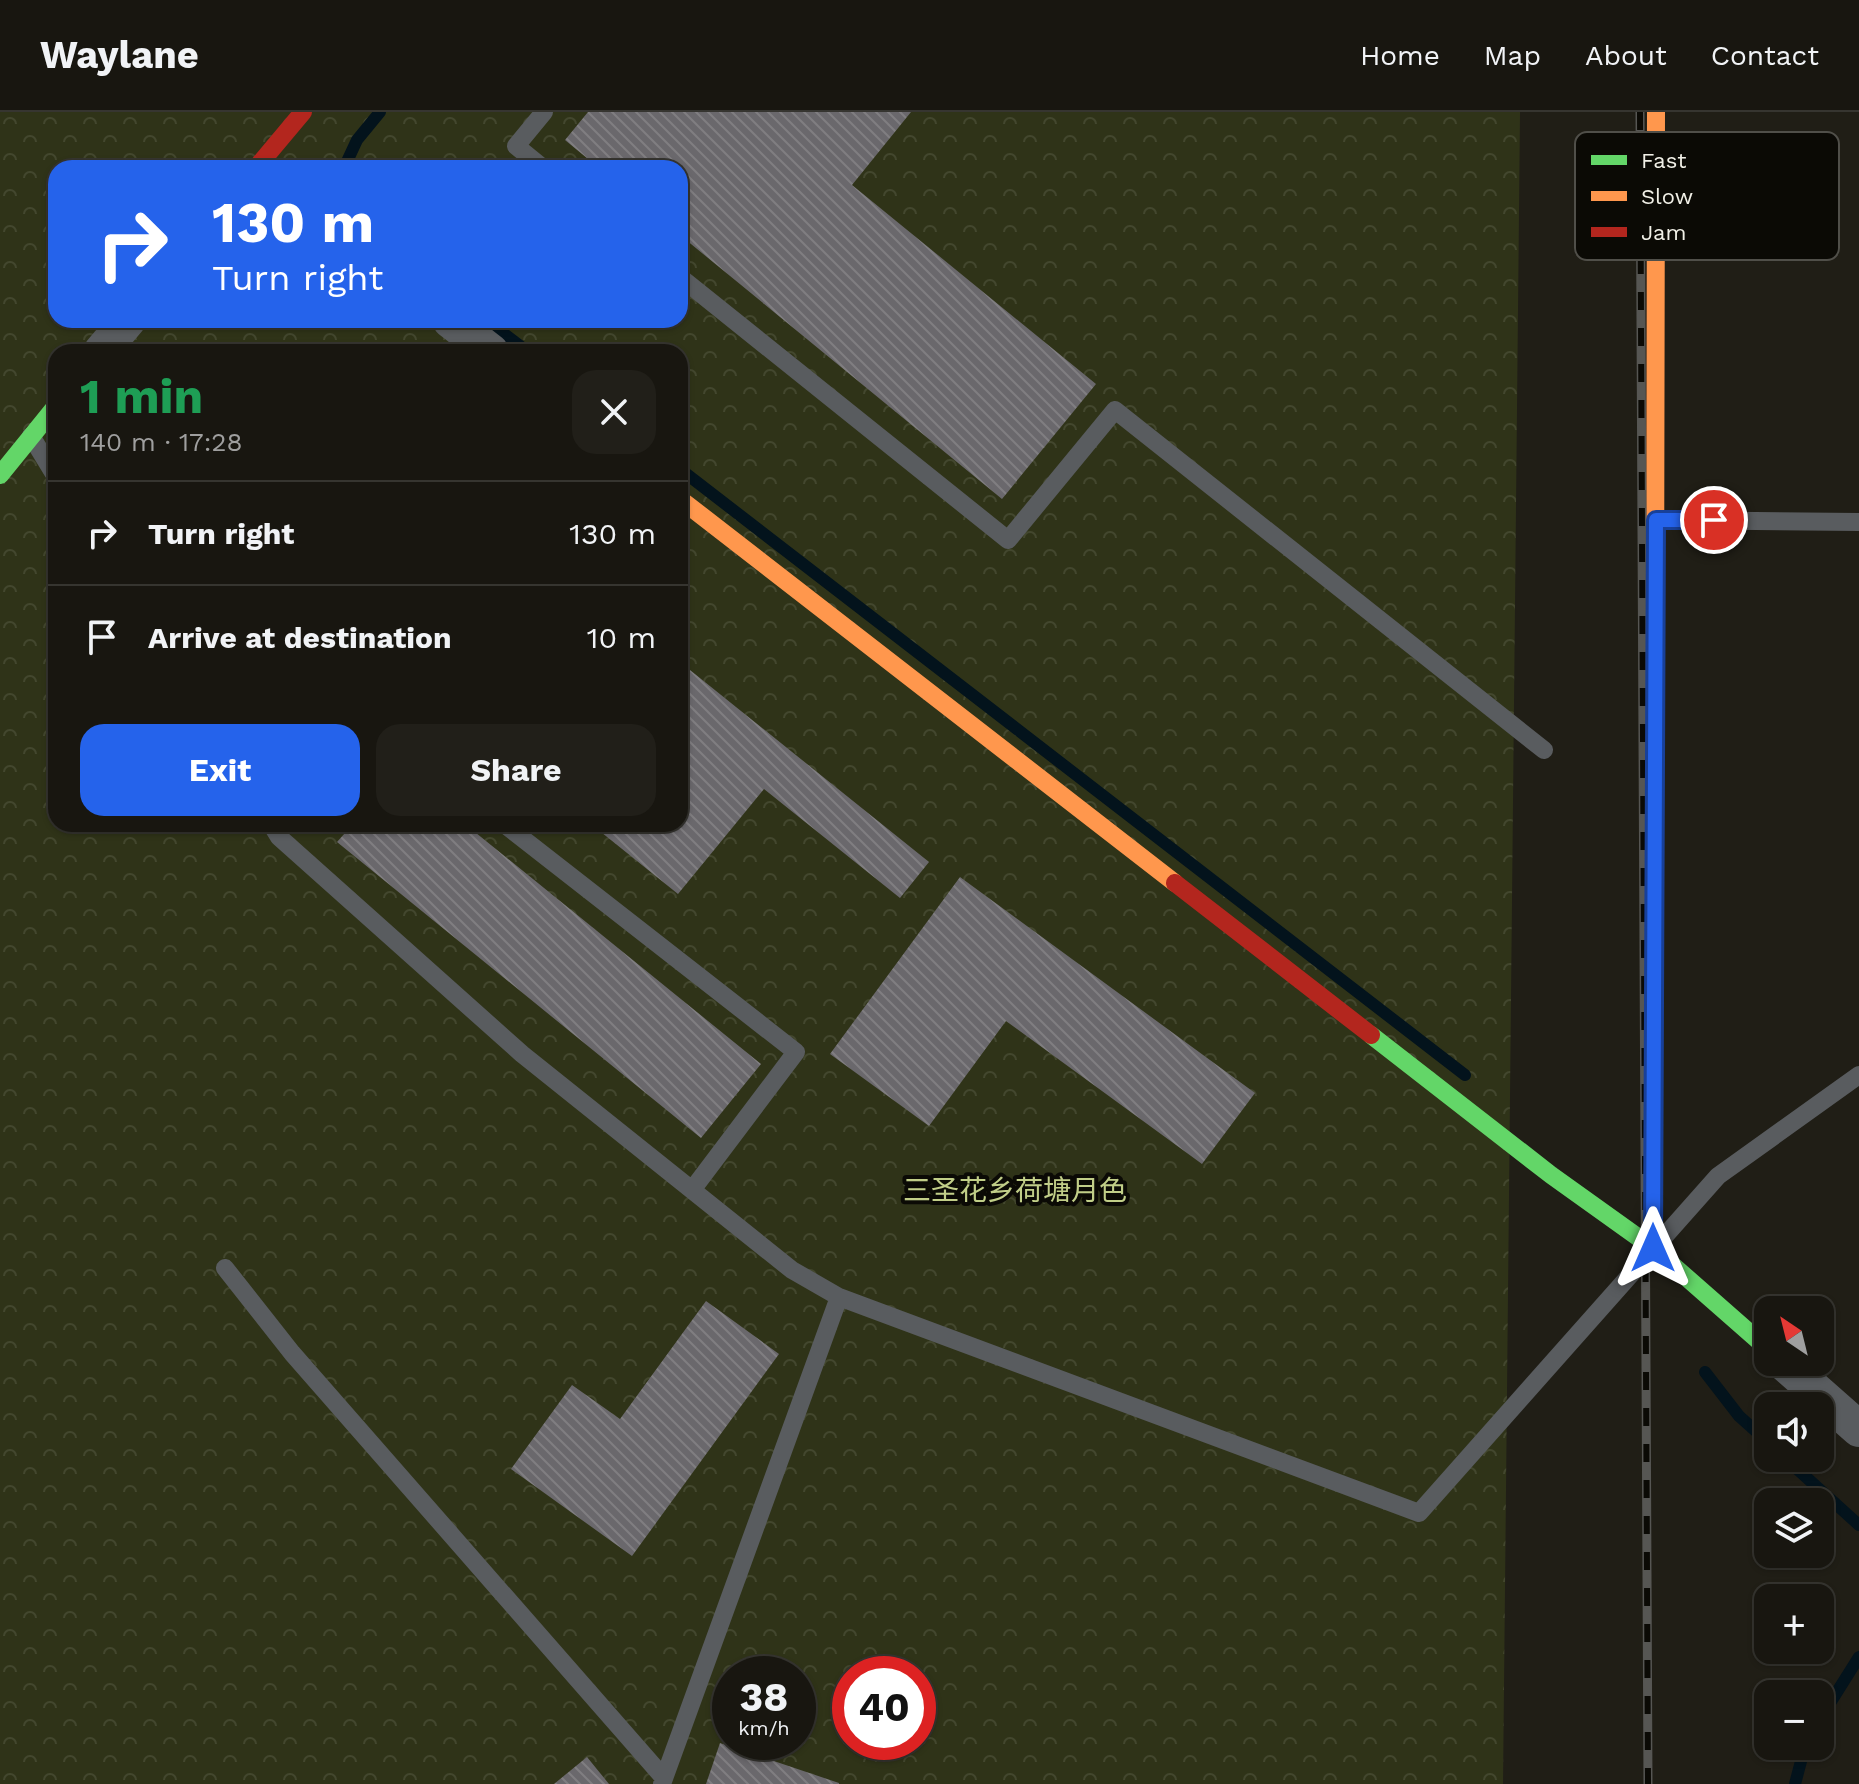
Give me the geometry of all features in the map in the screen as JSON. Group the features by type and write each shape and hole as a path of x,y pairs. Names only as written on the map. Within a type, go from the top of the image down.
{"street":[{"path":"263,160 303,112"},
{"path":"1653,1248 1656,260"},
{"path":"108,344 121,328"},
{"path":"460,328 481,344"},
{"path":"0,475 48,416"},
{"path":"688,505 1551,1175 1653,1248 1754,1337"},
{"path":"1799,1376 1859,1429"}],"lane":[{"path":"533,160 516,146 544,112"},
{"path":"688,283 1008,540 1115,410 1544,750"},
{"path":"31,436 48,464"},
{"path":"1656,520 1859,522"},
{"path":"283,832 522,1054 792,1270 839,1297 1419,1513 1718,1176 1859,1075"},
{"path":"514,832 796,1052 692,1190"},
{"path":"225,1268 292,1353 663,1781 839,1297"}],"green space":[{"name":"三圣花乡荷塘月色","path":"0,112 1520,112 1503,1784 0,1784"}],"building":[{"path":"588,112 911,112 852,185 1096,384 1002,499 688,242 688,160 589,160 565,140"},
{"path":"688,668 929,862 900,898 764,789 678,894 601,832 688,832"},
{"path":"346,832 475,832 761,1064 701,1138 337,842"},
{"path":"960,877 1255,1093 1202,1164 1006,1021 929,1126 830,1054"},
{"path":"706,1301 779,1354 632,1556 511,1469 572,1385 620,1419"},
{"path":"587,1757 609,1784 554,1784"},
{"path":"714,1760 771,1760 839,1783 839,1784 706,1784"}],"waterway":[{"path":"348,160 357,140 380,112"},
{"path":"496,328 518,344"},
{"path":"688,475 1465,1075"},
{"path":"1705,1372 1739,1416 1754,1429"},
{"path":"1800,1472 1859,1525"},
{"path":"1834,1697 1859,1657"},
{"path":"1795,1784 1801,1760"}],"railway":[{"path":"1640,112 1640,132"},
{"path":"1641,260 1648,1784"}],"traffic: fast":[{"path":"0,475 48,416"},
{"path":"1653,1248 1655,665"},
{"path":"1371,1035 1551,1175 1653,1248 1754,1337"}],"traffic: slow":[{"path":"1656,112 1656,132"},
{"path":"1655,665 1656,260"},
{"path":"688,505 1175,883"}],"traffic: jam":[{"path":"263,160 303,112"},
{"path":"1175,883 1371,1035"}],"route":[{"path":"1653,1248 1656,520 1714,520"}]}
